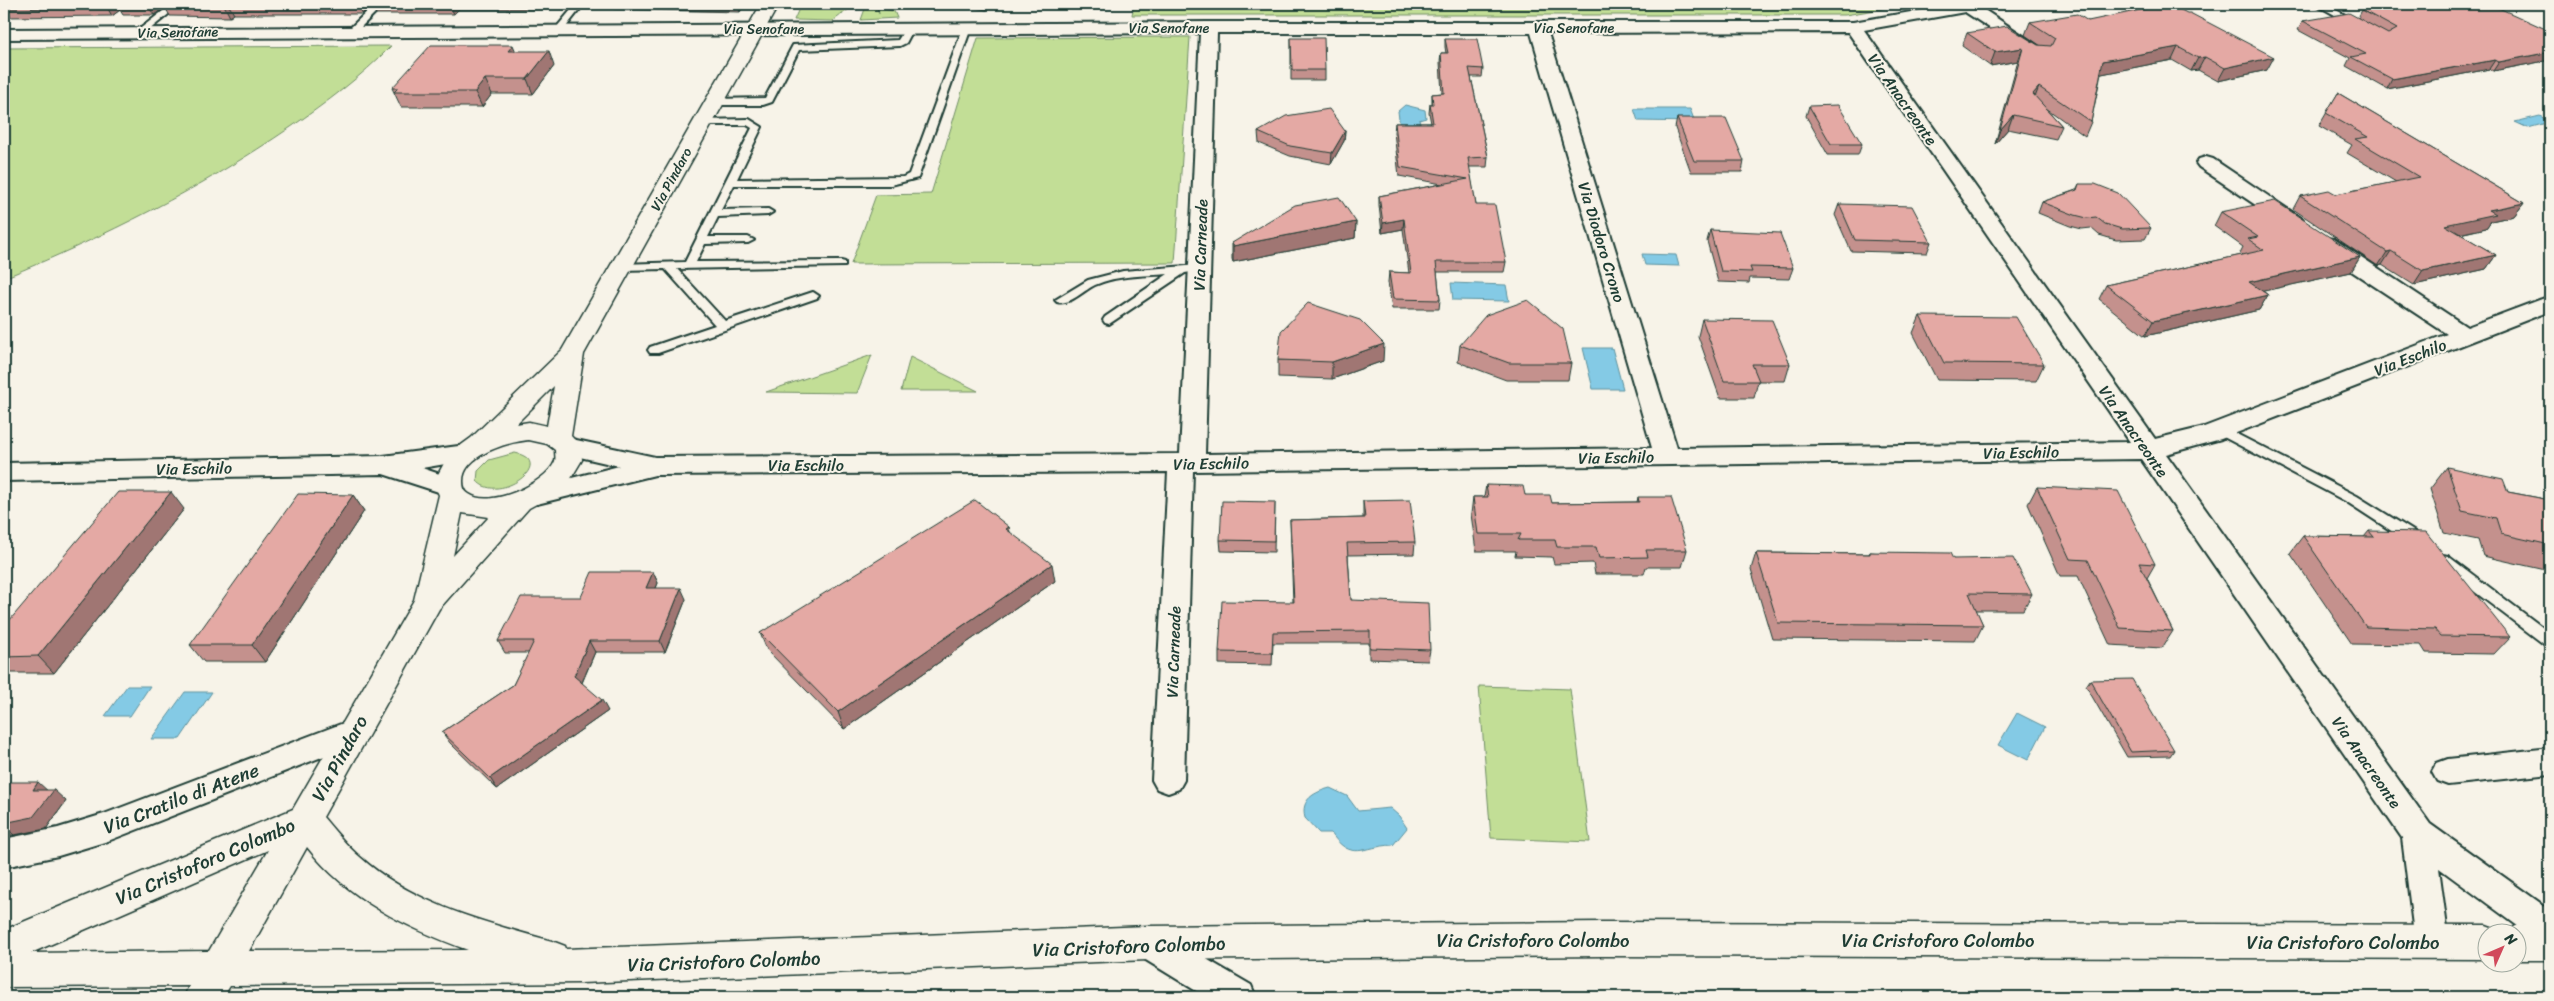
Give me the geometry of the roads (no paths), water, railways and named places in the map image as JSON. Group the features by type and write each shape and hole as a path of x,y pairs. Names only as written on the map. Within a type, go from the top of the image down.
{"street":[{"name":"Via Pindaro","path":"572,354 770,4"},
{"name":"Via Senofane","path":"4,34 910,28 1853,27 1976,5"},
{"path":"1976,5 2040,53"},
{"name":"Via Carneade","path":"1168,780 1186,463 1190,269 1209,27"},
{"name":"Via Anacreonte","path":"1853,27 2147,450 2418,834 2550,930"},
{"name":"Via Diodoro Crono","path":"1538,28 1666,457"},
{"path":"2206,162 2465,336"},
{"name":"Via Eschilo","path":"655,466 1186,463 2147,450 2221,430 2550,303"},
{"path":"429,601 528,499 554,483 565,470 570,457 563,441 572,354"},
{"path":"429,601 450,491 449,475 456,464 572,354"},
{"path":"384,464 474,448 497,437 529,431 545,432 563,441 655,466"},
{"path":"384,464 409,471 450,491 458,502 481,508 528,499 655,466"},
{"name":"Via Eschilo","path":"4,472 384,464"},
{"name":"Via Pindaro","path":"212,982 429,601"},
{"name":"Via Cratilo di Atene","path":"4,853 42,846 108,826 354,731"},
{"path":"2448,772 2550,761"},
{"name":"Via Cristoforo Colombo","path":"4,948 304,819 352,872 390,899 418,915 456,930 581,966"},
{"name":"Via Anacreonte","path":"2418,834 2432,942"},
{"name":"Via Cristoforo Colombo","path":"4,970 212,982 1148,944 1603,939 2476,942"},
{"path":"2526,943 2550,943"},
{"path":"1148,944 1238,997"}],"lane":[{"path":"140,33 177,4"},
{"path":"352,31 380,4"},
{"path":"559,30 580,4"},
{"path":"2319,4 2369,30"},
{"path":"714,102 762,102 769,100 796,47 900,43 910,28"},
{"path":"729,182 891,182 905,180 914,176 967,28"},
{"path":"689,266 757,127 749,122 703,122"},
{"path":"714,214 768,212"},
{"path":"700,241 748,240"},
{"path":"621,267 841,264"},
{"path":"668,266 723,326"},
{"path":"1061,300 1092,282 1124,274 1190,269"},
{"path":"1109,320 1190,269"},
{"path":"654,350 813,296"},
{"path":"2221,430 2352,499 2389,521 2550,641"}],"water":[{"path":"1405,105 1425,110 1426,118 1419,120 1421,128 1400,128 1398,111"},
{"path":"1634,109 1690,109 1695,122 1638,121"},
{"path":"2540,116 2550,122 2528,128 2515,122"},
{"path":"1642,254 1676,255 1679,266 1645,265"},
{"path":"1451,283 1506,285 1509,301 1453,300"},
{"path":"1583,348 1612,348 1623,389 1593,389"},
{"path":"127,686 150,686 130,716 105,716"},
{"path":"185,692 212,692 180,739 151,739"},
{"path":"2017,713 2045,727 2028,760 1998,745"},
{"path":"1330,788 1347,796 1358,811 1390,808 1399,816 1407,828 1393,845 1359,851 1345,848 1331,833 1319,833 1305,818 1305,806 1310,797"}]}
